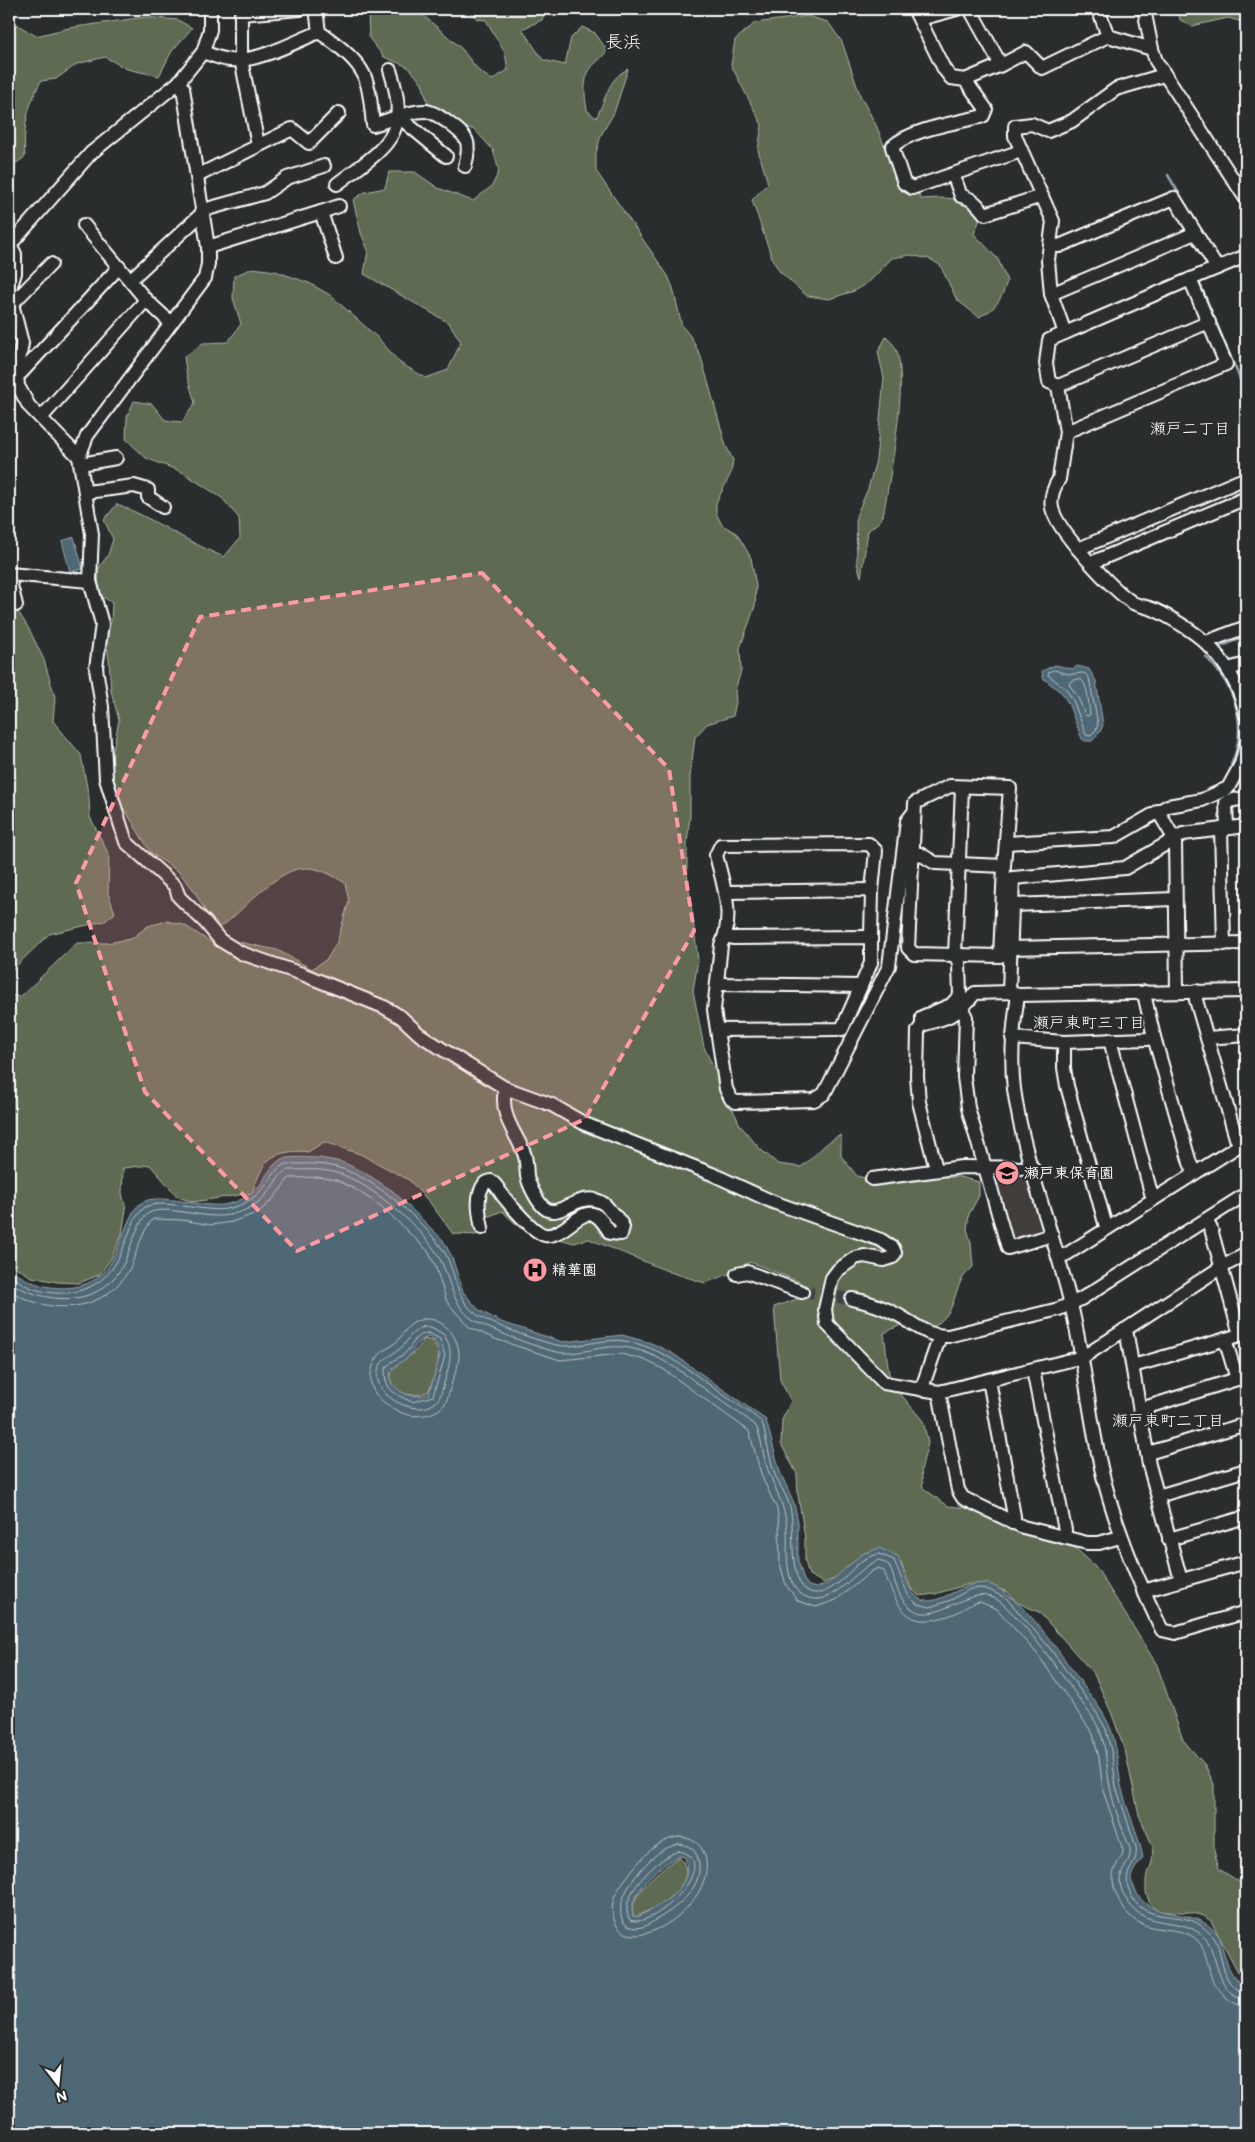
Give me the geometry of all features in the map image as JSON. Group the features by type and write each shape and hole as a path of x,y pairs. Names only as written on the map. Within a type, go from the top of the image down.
{"street":[{"path":"80,460 29,406 18,386 17,374 22,343 18,322 10,306 9,292 15,273 15,254 9,245 92,153 178,83 203,52 210,30 210,9"},
{"path":"258,145 241,59 241,14 300,9"},
{"path":"316,9 319,32 356,64 364,75 371,100 373,125 425,111 436,114 460,130 467,141 468,152 465,166"},
{"path":"957,9 917,14 944,69 952,78 965,80 1026,52 1042,68 1108,36 1152,49"},
{"path":"970,9 1001,65"},
{"path":"1098,9 1108,36"},
{"path":"1144,9 1152,49 1164,75 1246,199"},
{"path":"203,52 230,60 241,59 268,53 319,32"},
{"path":"337,184 386,144 399,117 397,92 390,70"},
{"path":"1065,333 1051,294 1048,260 1053,220 1021,151 1015,136 1015,126 1032,124 1048,131 1072,121 1116,90 1164,75"},
{"path":"965,80 986,109 983,116 899,140 892,148 904,183 912,188 1021,151"},
{"path":"178,83 183,88 208,247 208,264 205,278 87,436 80,460 92,534 90,580 102,624 96,668 102,707 106,779 126,842 175,886 179,897 205,922 220,940 241,953 384,1007 401,1017 419,1034 505,1088 552,1105 584,1124 667,1156 774,1202 881,1240 893,1248 895,1253 890,1259 864,1256 855,1258 838,1270 832,1278 825,1309 827,1324 884,1383 938,1392 1083,1357 1220,1268 1246,1254"},
{"path":"196,176 292,128 309,143 339,113"},
{"path":"399,117 446,156"},
{"path":"130,280 207,209 265,193 287,178 324,166"},
{"path":"953,174 960,196 967,197 976,203 985,214 1042,196"},
{"path":"1050,245 1059,246 1174,198 1216,268"},
{"path":"208,247 339,206"},
{"path":"321,212 336,258"},
{"path":"84,225 146,300 170,323"},
{"path":"1051,294 1195,233"},
{"path":"1209,322 1058,386 1049,382 1047,355 1049,340 1246,256"},
{"path":"10,306 50,264"},
{"path":"17,374 21,373 119,267"},
{"path":"1066,432 1226,364 1190,279"},
{"path":"41,418 146,300"},
{"path":"1058,386 1066,432 1059,480 1053,495 1052,508 1061,527 1078,549 1111,584 1134,603 1155,610 1206,642 1228,669 1240,693 1246,715"},
{"path":"80,460 116,458"},
{"path":"1078,549 1246,478"},
{"path":"86,492 134,486 148,490 148,497 163,507"},
{"path":"1091,563 1246,498"},
{"path":"1164,513 1171,529"},
{"path":"9,574 90,580"},
{"path":"9,578 16,605"},
{"path":"1206,642 1246,627"},
{"path":"1228,669 1246,664"},
{"path":"1007,843 1114,837 1168,806 1202,800 1217,795 1228,788 1244,765 1246,745"},
{"path":"950,786 1010,788 1000,956 914,954 908,948 914,812 915,803 950,786"},
{"path":"936,1169 919,1102 918,1031 922,1025 922,1017 951,1005 960,995 959,963 955,955 962,787"},
{"path":"1224,944 1224,829 1226,803 1246,798"},
{"path":"1158,811 1175,840 1177,991"},
{"path":"718,1030 842,1029 871,963 872,890 876,851 870,844 721,845 716,855 726,892 728,913 725,936 721,944 714,1010 726,1089 731,1099 736,1102 814,1100 824,1094 889,966 907,821 914,812"},
{"path":"1246,826 1192,832 1125,868 1013,878 1010,948 1013,994 1014,1088 1033,1168 1071,1304 1083,1357 1102,1474 1120,1537 1162,1630 1174,1633 1246,1612"},
{"path":"913,853 920,854 935,863 1004,866"},
{"path":"726,892 872,890"},
{"path":"1012,905 1175,899"},
{"path":"725,936 733,938 871,937"},
{"path":"1010,948 1246,943"},
{"path":"717,984 861,986"},
{"path":"1196,991 1196,1000 1236,1138 1244,1142"},
{"path":"922,1025 955,1014 962,1009 975,993 1246,991"},
{"path":"1145,992 1154,1036 1190,1163 1196,1172"},
{"path":"962,1009 966,1017 964,1077 968,1108 1008,1248 1052,1234"},
{"path":"1207,1038 1246,1035"},
{"path":"1012,1038 1064,1042 1147,1040 1154,1036"},
{"path":"1110,1040 1152,1193 1155,1198"},
{"path":"1064,1042 1064,1068 1067,1086 1108,1228"},
{"path":"482,1228 478,1207 480,1192 485,1183 491,1181 514,1208 538,1231 545,1235 562,1231 580,1216 589,1213 598,1216 610,1233 620,1234 623,1228 620,1220 606,1205 594,1200 579,1200 554,1211 548,1211 541,1204 527,1176 524,1153 506,1117 505,1088"},
{"path":"1058,1257 1067,1254 1244,1142"},
{"path":"872,1179 936,1169 984,1166 1033,1168"},
{"path":"852,1299 876,1304 899,1315 925,1332 940,1336 967,1331 1071,1304 1246,1194"},
{"path":"1133,1366 1240,1335 1220,1268 1211,1229 1206,1220"},
{"path":"737,1274 747,1272 802,1292"},
{"path":"1124,1330 1127,1335 1148,1452 1180,1580"},
{"path":"923,1390 940,1336"},
{"path":"1141,1409 1241,1378 1224,1339"},
{"path":"1033,1370 1065,1530 1064,1537"},
{"path":"989,1380 1014,1516 1012,1523"},
{"path":"938,1392 958,1490 963,1498 1012,1523 1087,1543 1099,1543 1120,1537"},
{"path":"1148,1452 1246,1424"},
{"path":"1158,1496 1246,1470"},
{"path":"1169,1539 1246,1517"},
{"path":"1143,1591 1246,1562"}],"highlighted area":[{"path":"482,573 669,769 694,931 585,1119 297,1251 145,1092 76,883 200,617"}],"shaded area":[{"path":"995,1171 1025,1172 1031,1176 1045,1228 1042,1235 1015,1242 1009,1239 991,1176"}],"green space":[{"path":"368,9 416,9 461,48 479,71 492,80 508,70 505,53 486,20 477,19 465,9 546,9 542,20 522,29 543,60 565,65 571,38 582,27 595,33 607,50 591,68 585,83 587,110 596,118 611,84 621,73 628,69 614,113 601,135 596,153 596,171 668,276 673,288 682,326 691,337 701,357 726,446 733,460 731,473 716,503 716,513 722,525 736,533 751,558 756,586 755,606 740,648 741,671 735,690 736,702 733,716 707,724 695,737 690,777 687,873 698,960 693,991 704,1047 740,1125 759,1148 778,1164 801,1167 830,1141 841,1135 841,1156 857,1176 878,1182 894,1177 960,1177 979,1182 979,1196 969,1214 967,1229 971,1243 973,1267 962,1279 946,1316 933,1327 907,1322 884,1333 889,1374 898,1391 923,1421 928,1443 921,1470 923,1488 948,1506 967,1508 1023,1530 1071,1544 1096,1567 1157,1665 1183,1740 1204,1764 1214,1784 1214,1851 1219,1869 1246,1886 1246,1987 1211,1921 1206,1917 1193,1913 1160,1912 1150,1904 1146,1892 1146,1879 1152,1862 1153,1847 1139,1815 1125,1750 1111,1712 1094,1674 1039,1612 1016,1602 1008,1592 985,1584 969,1584 935,1594 919,1596 911,1588 901,1563 892,1553 879,1549 862,1554 845,1574 824,1583 809,1575 805,1561 805,1538 798,1495 797,1474 781,1444 782,1420 791,1401 780,1380 774,1307 803,1297 805,1290 800,1282 750,1262 729,1274 705,1283 670,1272 589,1239 574,1243 520,1228 502,1211 482,1219 477,1235 453,1234 431,1204 409,1180 360,1154 324,1142 308,1152 288,1152 270,1159 261,1170 252,1193 193,1202 178,1197 150,1165 123,1168 122,1193 126,1209 122,1234 111,1259 99,1275 79,1283 57,1282 32,1277 9,1263 9,988 11,995 20,997 77,943 106,943 131,939 148,926 167,921 184,925 212,943 239,942 277,950 312,969 327,959 337,942 349,901 345,883 326,872 310,868 294,870 272,883 221,927 206,912 193,889 179,872 151,853 125,810 107,792 119,720 111,691 105,634 111,622 112,603 99,594 98,569 108,555 113,539 104,520 117,504 224,557 240,538 239,518 222,498 182,472 146,458 126,439 127,417 134,401 152,404 165,420 182,422 195,403 187,376 184,357 203,343 228,342 241,324 233,298 234,276 253,268 275,271 309,283 330,295 378,338 400,363 426,378 448,370 461,342 449,323 364,274 368,250 361,233 353,200 365,192 385,188 389,172 415,172 438,188 473,201 492,186 499,171 493,150 475,130 450,123 429,107 422,83 408,67 384,57 369,38"},
{"path":"1178,9 1246,9 1246,23 1228,18 1192,26 1180,20"},
{"path":"807,16 828,22 842,42 860,95 876,125 903,192 916,190 921,199 947,198 963,201 970,205 980,219 974,234 998,259 1007,281 1003,293 990,311 979,317 957,300 940,265 930,259 910,255 892,258 870,281 854,291 829,299 807,296 780,272 773,261 752,200 768,183 758,150 762,125 731,65 735,40 755,23"},
{"path":"145,17 178,20 192,28 172,51 159,76 127,69 105,57 77,64 56,79 41,81 32,100 27,117 25,157 9,168 9,22 11,21 36,36 69,28"},
{"path":"886,337 896,349 899,363 900,382 897,428 884,511 881,520 868,531 861,577 857,563 856,516 868,489 876,460 884,378 878,352"},
{"path":"9,597 29,629 44,660 55,697 53,721 81,755 89,798 90,817 109,855 108,893 115,913 105,921 49,934 9,973"},
{"path":"424,1339 433,1341 436,1347 438,1366 436,1372 428,1392 417,1395 405,1394 392,1386 392,1372 415,1351"},
{"path":"679,1857 685,1866 685,1876 681,1885 664,1902 634,1917 632,1909 640,1892 664,1867"}],"water":[{"path":"74,537 83,569 70,572 62,541"},
{"path":"1055,665 1073,669 1077,666 1089,669 1096,681 1103,725 1092,741 1082,739 1068,703 1062,693 1043,678 1042,671"},
{"path":"296,1157 320,1158 342,1162 362,1171 393,1191 443,1240 452,1257 463,1292 479,1310 501,1322 563,1342 622,1335 651,1343 672,1353 766,1420 780,1472 794,1503 798,1522 798,1561 804,1580 809,1586 816,1588 829,1583 862,1554 879,1548 898,1556 909,1586 914,1594 922,1600 931,1601 972,1585 983,1583 994,1586 1006,1593 1030,1615 1096,1702 1112,1732 1123,1794 1139,1840 1143,1858 1131,1878 1141,1900 1150,1907 1198,1920 1209,1926 1220,1938 1233,1975 1246,1988 1246,2133 9,2133 9,1268 29,1281 50,1287 69,1288 87,1283 96,1279 109,1266 132,1215 141,1203 159,1199 207,1205 228,1204 253,1192 272,1167 282,1159","holes":["428,1337 436,1342 440,1355 429,1394 408,1395 391,1383 390,1371 407,1358 420,1341","679,1856 685,1857 687,1868 681,1887 666,1901 638,1917 633,1916 632,1908 640,1890 663,1865"]}],"waterway":[{"path":"1168,175 1181,197"},
{"path":"1200,284 1246,393"},
{"path":"1217,648 1246,636"},
{"path":"1206,657 1225,681 1236,707 1239,735 1231,765"}],"tunnel":[{"path":"802,1292 852,1299"}],"place":[{"name":"瀬戸東保育園","path":"1007,1173"},
{"name":"精華園","path":"535,1270"}],"district":[{"name":"長浜","path":"623,42"},
{"name":"瀬戸二丁目","path":"1190,428"},
{"name":"瀬戸東町三丁目","path":"1089,1022"},
{"name":"瀬戸東町二丁目","path":"1168,1420"}]}
